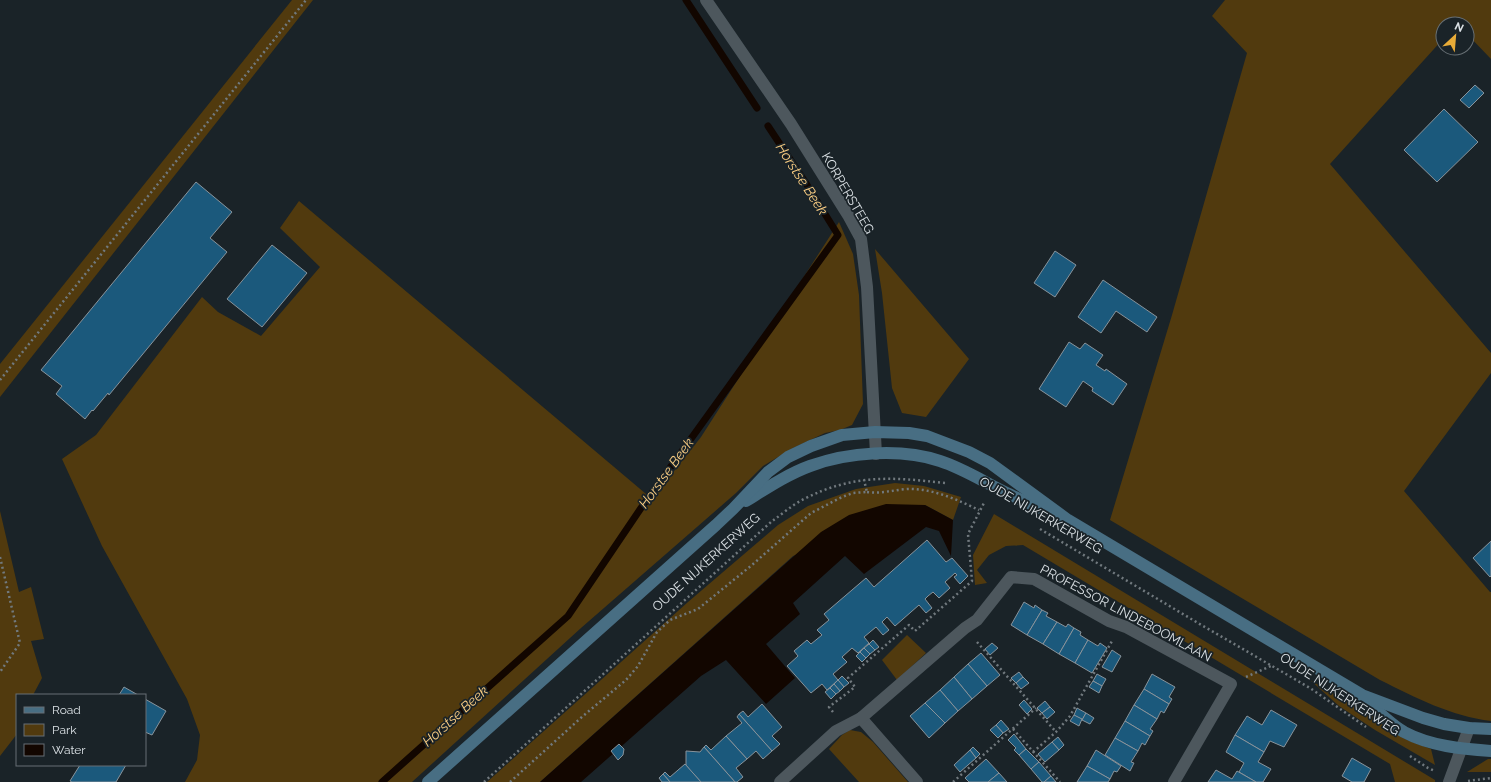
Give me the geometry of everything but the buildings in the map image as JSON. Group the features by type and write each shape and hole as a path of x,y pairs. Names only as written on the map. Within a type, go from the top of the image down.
{"street":[{"name":"KORPERSTEEG","path":"706,0 791,124 848,215 861,240 868,287 876,454"},
{"name":"OUDE NIJKERKERWEG","path":"428,782 734,509 768,472 788,457 811,446 842,435 875,432 909,433 927,436 969,452 990,463 1068,520 1362,695 1423,718 1444,724 1469,728 1491,729"},
{"name":"OUDE NIJKERKERWEG","path":"734,509 792,474 811,465 847,456 876,454 914,455 938,461 971,474 1012,496 1068,520"},
{"name":"PROFESSOR LINDEBOOMLAAN","path":"780,782 836,731 861,718 965,628 977,620 1011,577 1034,579 1109,621 1231,684"},
{"path":"1174,782 1231,684"},
{"name":"OUDE NIJKERKERWEG","path":"1362,695 1380,714 1404,732 1433,743 1462,749 1491,751"},
{"path":"861,718 918,782"},
{"path":"1449,782 1469,728"}],"path":[{"path":"0,380 306,0"},
{"name":"OUDE NIJKERKERWEG","path":"484,782 771,522 803,500 840,484 879,478 906,478 946,483"},
{"path":"864,480 866,492"},
{"path":"510,782 583,716 626,680 638,666 657,632 670,620 698,609 812,513 842,497 853,493 877,493 908,489 928,492 958,500 979,510"},
{"path":"845,727 829,707 855,687 848,678 909,625 915,630 972,581 968,534 987,497"},
{"name":"OUDE NIJKERKERWEG","path":"1034,526 1310,688 1367,728"},
{"path":"0,557 20,643 0,672"},
{"path":"1034,752 1056,732 1070,716 1121,626"},
{"path":"965,628 1056,732"},
{"path":"1231,684 1271,666"},
{"path":"954,782 1036,708"},
{"path":"1013,729 1060,782"}],"green space":[{"path":"292,0 313,0 0,397 0,364"},
{"path":"1225,0 1491,0 1491,59 1475,42 1475,16 1435,16 1435,48 1330,164 1491,353 1491,373 1404,491 1491,592 1491,721 1476,719 1448,711 1420,700 1380,680 1110,520 1172,315 1247,53 1212,16"},
{"path":"299,201 652,499 701,437 839,222 853,254 859,295 863,404 852,425 840,430 825,433 793,448 763,466 736,493 581,628 412,782 185,782 197,760 200,735 187,699 102,546 62,459 96,435 202,297 218,312 261,336 320,267 280,228"},
{"path":"875,249 969,359 926,417 902,413 892,388 882,293"},
{"path":"895,483 924,486 961,497 953,520 925,505 793,556 540,782 487,782 688,602 778,525 808,506 856,489"},
{"path":"0,511 19,592 31,587 44,639 31,641 42,678 34,694 16,694 16,735 0,756"},
{"path":"994,514 1435,780 1435,782 1395,782 1390,764 1023,545 1006,546 989,555 977,570 987,583 975,585 973,555"},
{"path":"907,635 926,653 897,680 882,660"},
{"path":"1310,680 1372,715 1388,729 1407,740 1431,749 1435,765 1375,730 1339,706"},
{"path":"850,730 861,732 873,742 908,782 859,782 829,749 842,735"},
{"path":"1488,759 1491,759 1491,772 1467,772"}],"water":[{"path":"886,504 925,505 953,520 951,556 939,531 926,527 864,574 845,556 793,603 800,614 766,644 795,678 766,704 726,660 701,676 581,782 540,782 821,532 849,515"}],"waterway":[{"name":"Horstse Beek","path":"686,0 757,108"},
{"name":"Horstse Beek","path":"382,782 568,616 641,508 838,235 768,126"}]}
